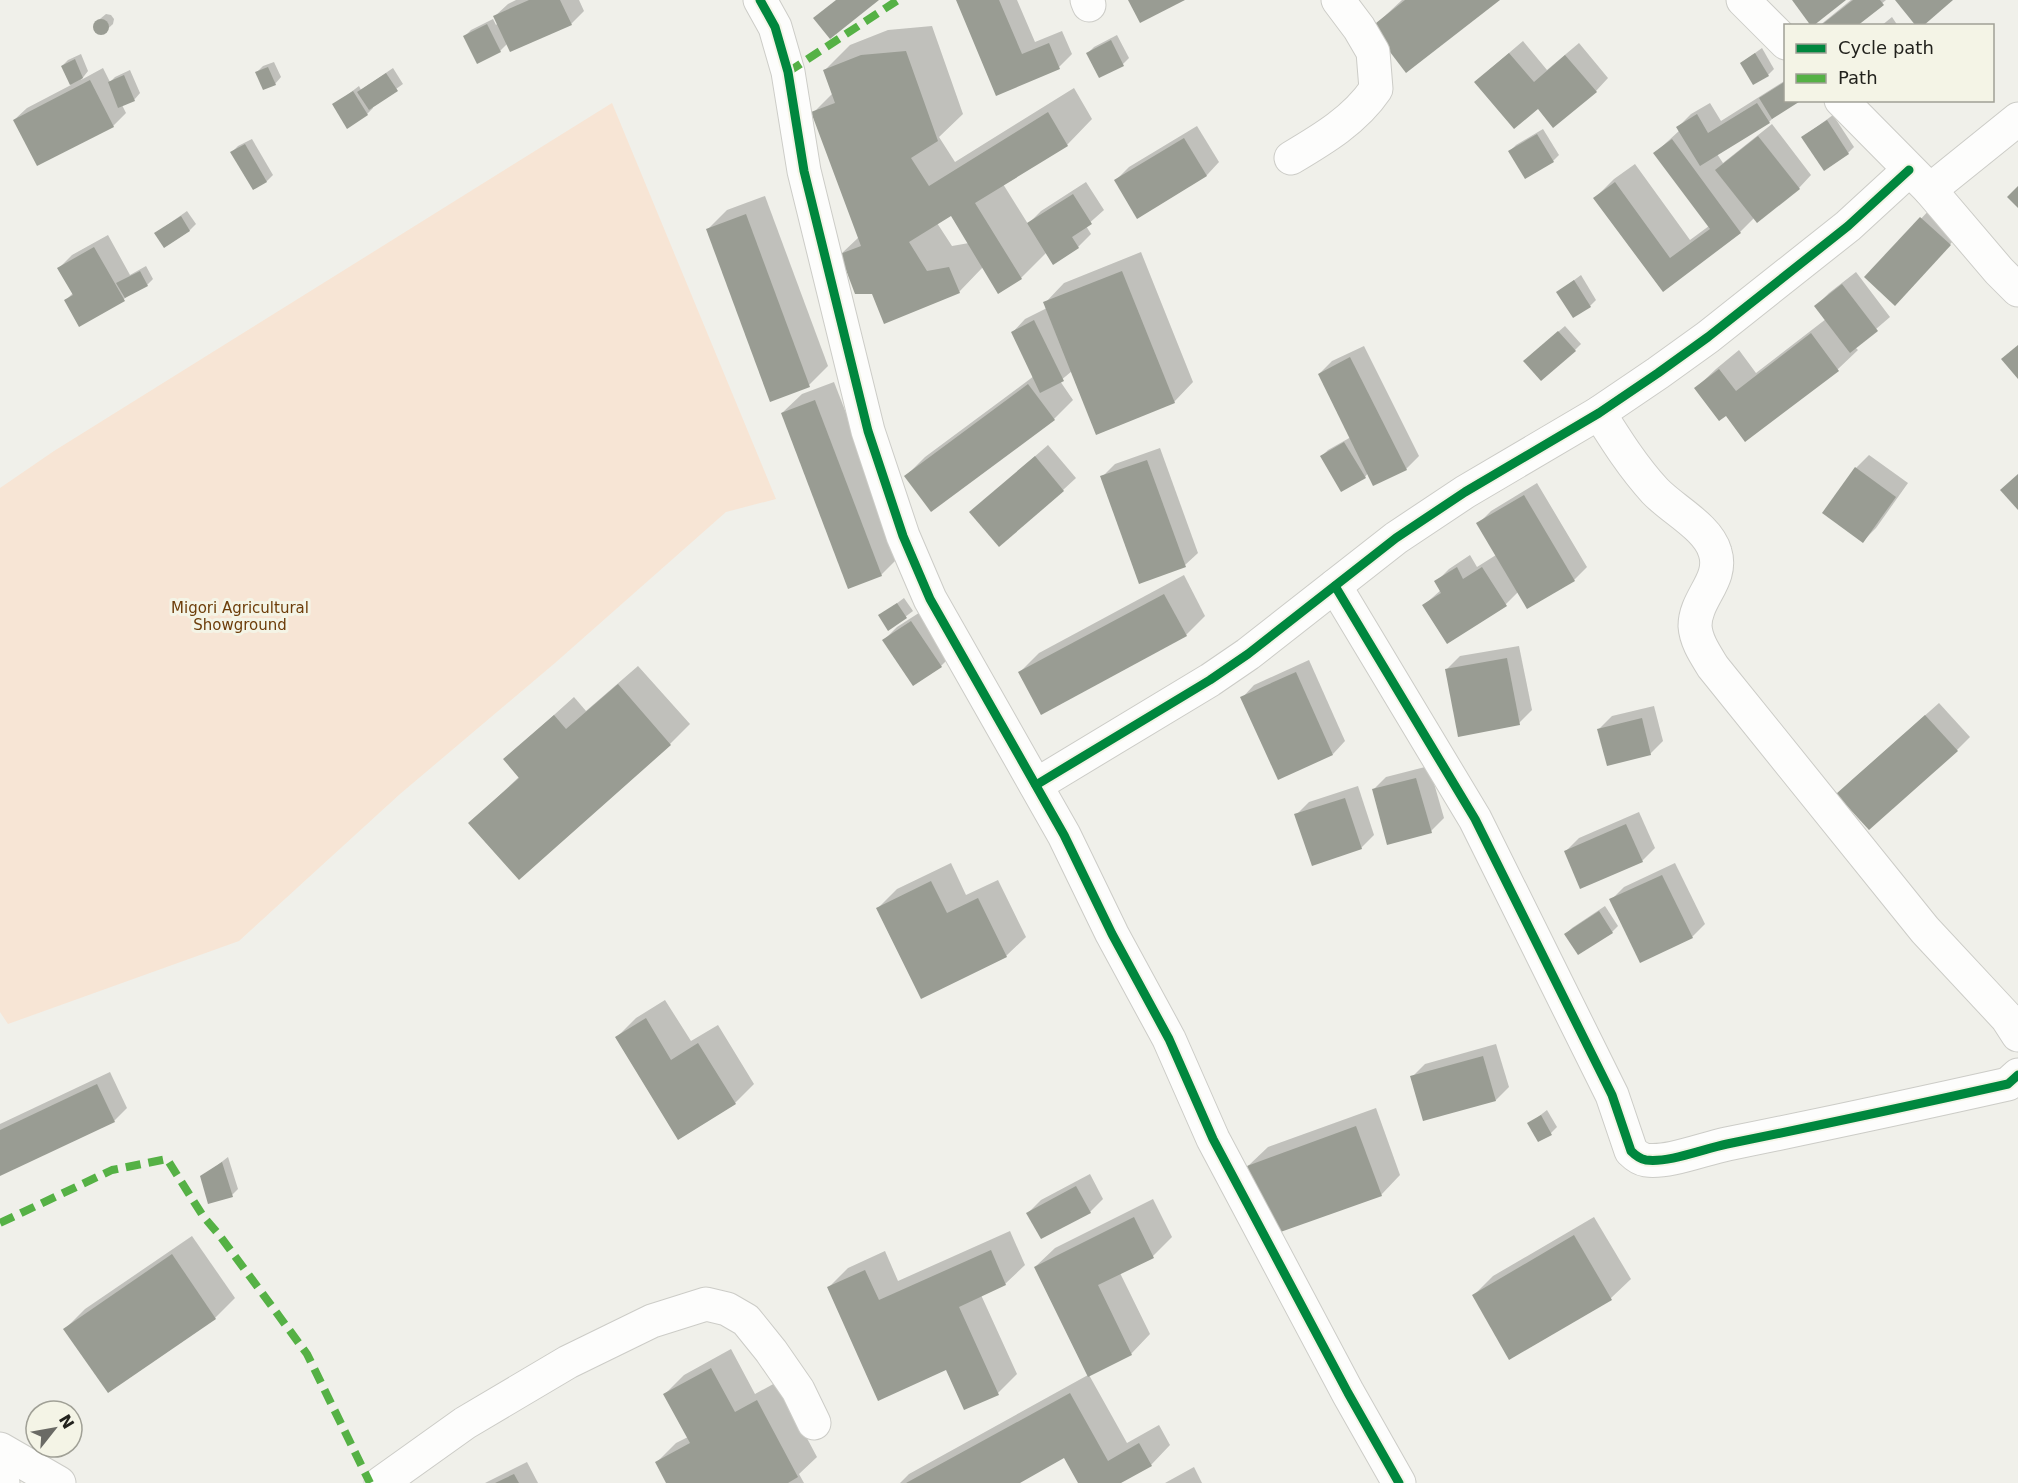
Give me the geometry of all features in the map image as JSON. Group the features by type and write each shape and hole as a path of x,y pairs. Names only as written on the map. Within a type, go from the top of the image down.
{"street":[{"path":"760,0 775,27 788,72 804,171 868,431 903,536 930,599 1064,835 1112,934 1168,1039 1213,1139 1399,1483"},
{"path":"1291,158 1350,119 1366,104 1376,89 1373,52 1359,27 1338,0"},
{"path":"1743,0 1784,42"},
{"path":"1843,102 1920,180 2018,290"},
{"path":"1036,785 1210,680 1248,654 1396,538 1465,492 1599,413 1708,338 1848,226 2018,119"},
{"path":"1599,413 1629,460 1656,492 1697,526 1715,552 1717,566 1714,578 1698,607 1695,626 1699,644 1713,667 1925,930 2007,1018 2018,1035"},
{"path":"1335,586 1475,819 1612,1095 1631,1151 1637,1157 1647,1160 1662,1159 1822,1125 2008,1084 2018,1076"},
{"path":"381,1483 465,1424 568,1362 652,1321 706,1304 727,1309 746,1320 798,1390 814,1423"},
{"path":"0,1449 59,1483"},
{"path":"0,1467 3,1483"}],"green space":[{"name":"Migori Agricultural Showground","path":"612,103 776,499 726,512 555,663 400,794 239,941 8,1024 0,1012 0,488 54,451"}],"building":[{"path":"529,0 560,0 572,25 510,52 493,16"},
{"path":"836,0 879,0 830,39 813,18"},
{"path":"956,0 999,0 1022,54 1049,43 1060,69 996,96"},
{"path":"1128,0 1185,0 1140,23"},
{"path":"1405,0 1500,0 1406,73 1371,27"},
{"path":"1792,0 1846,0 1816,24 1810,24"},
{"path":"1853,0 1880,0 1884,5 1860,24 1823,24"},
{"path":"1895,0 1953,0 1925,24 1914,24"},
{"path":"101,19 107,21 109,27 107,33 101,35 95,33 93,27 95,21"},
{"path":"487,24 501,52 477,64 463,36"},
{"path":"1111,40 1124,66 1099,78 1086,53"},
{"path":"906,51 938,141 911,158 929,186 1048,112 1068,146 975,203 1022,279 998,294 951,216 909,242 927,271 949,267 960,293 884,324 872,294 855,294 840,254 861,246 811,112 835,103 823,70 861,55"},
{"path":"1509,53 1534,82 1565,55 1597,92 1553,128 1538,109 1514,129 1474,82"},
{"path":"1755,53 1769,76 1753,85 1740,63"},
{"path":"75,59 83,78 70,85 61,66"},
{"path":"268,67 276,85 263,90 255,72"},
{"path":"386,73 398,91 369,110 357,92"},
{"path":"124,75 135,101 118,108 108,82"},
{"path":"90,80 114,127 37,166 13,120"},
{"path":"1784,82 1784,102 1799,102 1772,119 1759,98"},
{"path":"353,91 368,115 347,129 332,104"},
{"path":"1757,103 1770,123 1700,166 1676,127 1697,114 1708,133"},
{"path":"1827,120 1849,154 1824,171 1801,137"},
{"path":"1537,134 1554,162 1525,179 1508,151"},
{"path":"1758,136 1800,189 1757,223 1715,170"},
{"path":"1184,138 1207,176 1137,219 1114,180"},
{"path":"1672,139 1741,233 1663,292 1593,198 1615,182 1670,258 1710,229 1653,153"},
{"path":"245,144 267,182 253,190 230,152"},
{"path":"2018,186 2018,208 2007,197"},
{"path":"1073,194 1092,224 1072,237 1079,248 1053,265 1027,223"},
{"path":"746,214 810,387 770,402 706,229"},
{"path":"181,216 190,231 164,248 154,233"},
{"path":"1920,217 1951,245 1895,306 1864,277"},
{"path":"94,247 125,301 79,327 64,300 73,295 57,268"},
{"path":"140,271 148,286 125,298 116,283"},
{"path":"1122,271 1175,403 1096,435 1043,302"},
{"path":"1574,280 1591,307 1573,318 1556,292"},
{"path":"1842,284 1878,331 1850,353 1814,306"},
{"path":"1034,320 1064,381 1040,393 1011,332"},
{"path":"1558,331 1576,351 1541,381 1523,361"},
{"path":"1811,333 1839,371 1745,442 1726,416 1719,421 1694,388 1719,369 1736,391"},
{"path":"2018,345 2018,379 2001,359"},
{"path":"1350,357 1407,470 1373,486 1318,374"},
{"path":"1028,384 1055,420 931,512 904,476"},
{"path":"815,400 882,576 848,589 781,413"},
{"path":"1344,442 1366,478 1341,492 1320,456"},
{"path":"1035,456 1064,491 999,547 969,512"},
{"path":"1147,460 1186,567 1139,584 1100,476"},
{"path":"1855,467 1896,497 1863,543 1822,513"},
{"path":"2018,474 2018,510 2000,490"},
{"path":"1524,495 1575,581 1527,609 1476,523"},
{"path":"1457,567 1463,579 1482,567 1507,606 1447,644 1422,605 1441,593 1434,581"},
{"path":"1164,594 1187,636 1041,715 1018,672"},
{"path":"897,603 907,618 888,631 878,615"},
{"path":"911,621 942,667 913,686 882,640"},
{"path":"1507,658 1520,725 1458,737 1445,669"},
{"path":"1296,672 1333,755 1278,780 1240,697"},
{"path":"618,684 671,745 519,880 468,823 519,778 503,759 554,715 566,729"},
{"path":"1925,715 1958,751 1869,830 1836,794"},
{"path":"1642,718 1651,755 1607,766 1597,729"},
{"path":"1416,778 1432,833 1387,845 1372,789"},
{"path":"1345,798 1362,849 1312,866 1294,814"},
{"path":"1626,824 1643,862 1580,889 1564,851"},
{"path":"1662,875 1693,938 1640,963 1609,899"},
{"path":"931,881 947,913 978,898 1007,957 921,999 876,908"},
{"path":"1599,911 1613,933 1578,955 1564,934"},
{"path":"646,1018 671,1060 698,1043 736,1104 678,1140 615,1037"},
{"path":"1483,1056 1496,1101 1423,1121 1410,1076"},
{"path":"97,1084 115,1122 0,1176 0,1130"},
{"path":"1541,1115 1552,1135 1538,1142 1527,1123"},
{"path":"1356,1126 1382,1196 1272,1235 1247,1166"},
{"path":"222,1162 233,1197 208,1204 200,1176"},
{"path":"1076,1186 1091,1213 1041,1239 1026,1213"},
{"path":"1134,1217 1154,1258 1098,1285 1132,1355 1088,1377 1034,1267"},
{"path":"1574,1235 1612,1300 1509,1360 1472,1295"},
{"path":"991,1250 1006,1285 959,1307 999,1395 964,1410 946,1370 878,1401 827,1287 865,1270 879,1300"},
{"path":"172,1254 216,1319 108,1393 63,1329"},
{"path":"711,1368 735,1412 757,1400 798,1477 788,1483 666,1483 655,1462 690,1443 663,1394"},
{"path":"1070,1393 1108,1461 1139,1443 1152,1466 1121,1483 1078,1483 1064,1458 1020,1483 906,1483"},
{"path":"514,1474 519,1483 495,1483"}],"marked path":[{"path":"788,72 898,0"},
{"path":"0,1223 112,1170 167,1159 203,1216 307,1354 370,1483"}],"cycle path":[{"path":"760,0 775,27 788,72 804,171 868,431 903,536 930,599 1064,835 1112,934 1169,1039 1213,1139 1348,1393 1399,1483"},
{"path":"1036,785 1210,680 1248,654 1396,538 1465,492 1599,413 1658,373 1708,337 1848,226 1909,170"},
{"path":"1335,586 1475,819 1612,1095 1631,1151 1636,1156 1646,1160 1675,1158 1727,1144 2008,1084 2018,1075"}]}
